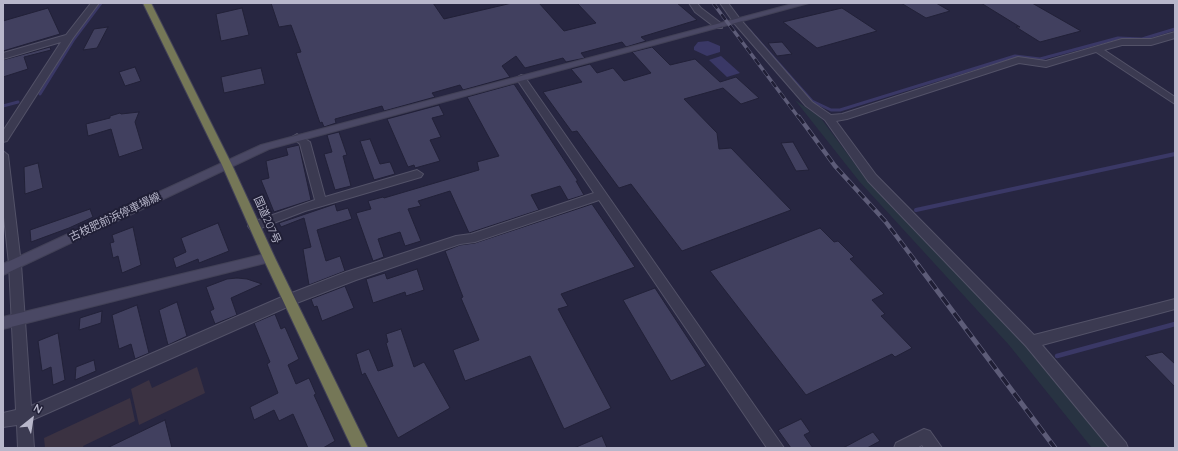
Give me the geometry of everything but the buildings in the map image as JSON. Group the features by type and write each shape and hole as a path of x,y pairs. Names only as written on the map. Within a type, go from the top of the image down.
{"highway":[{"name":"国道207号","path":"147,3 227,165 269,258 360,448"}],"street":[{"path":"3,139 69,37 95,3"},
{"path":"693,3 698,10 719,26"},
{"path":"724,3 809,104 829,118 872,178 1031,342 1120,448"},
{"name":"古枝肥前浜停車場線","path":"3,270 265,148 297,138 805,3"},
{"path":"829,118 843,117 1018,60 1046,64 1122,42 1151,42 1175,35"},
{"path":"3,56 69,37"},
{"path":"1098,50 1175,101"},
{"path":"521,78 776,448"},
{"path":"297,138 305,142 321,202"},
{"path":"3,155 15,264 26,448"},
{"path":"254,226 321,202 417,174"},
{"path":"3,420 25,416 289,300 351,276 460,239 470,239 602,195"},
{"path":"3,323 231,266 269,258"},
{"path":"1031,342 1175,304"},
{"path":"902,448 924,436 934,448"}],"shaded area":[{"path":"708,41 720,46 720,52 707,56 694,50 694,47 698,42"},
{"path":"721,56 740,73 727,77 709,60"},
{"path":"795,100 820,117 866,179 1032,350 1114,448 1092,448 1009,345 859,181"},
{"path":"197,367 205,393 139,425 131,389 149,380 152,388"},
{"path":"130,398 135,421 83,446 84,448 45,448 44,438"}],"waterway":[{"path":"40,94 74,39 101,3"},
{"path":"749,30 812,101 831,110 840,110 1015,56 1040,59 1118,38 1142,39 1175,29"},
{"path":"3,106 18,102"},
{"path":"916,210 1175,154"},
{"path":"1057,356 1175,324"}],"railway":[{"path":"713,3 799,118"},
{"path":"799,117 835,166 885,221 919,266"},
{"path":"918,265 1055,448"}]}
